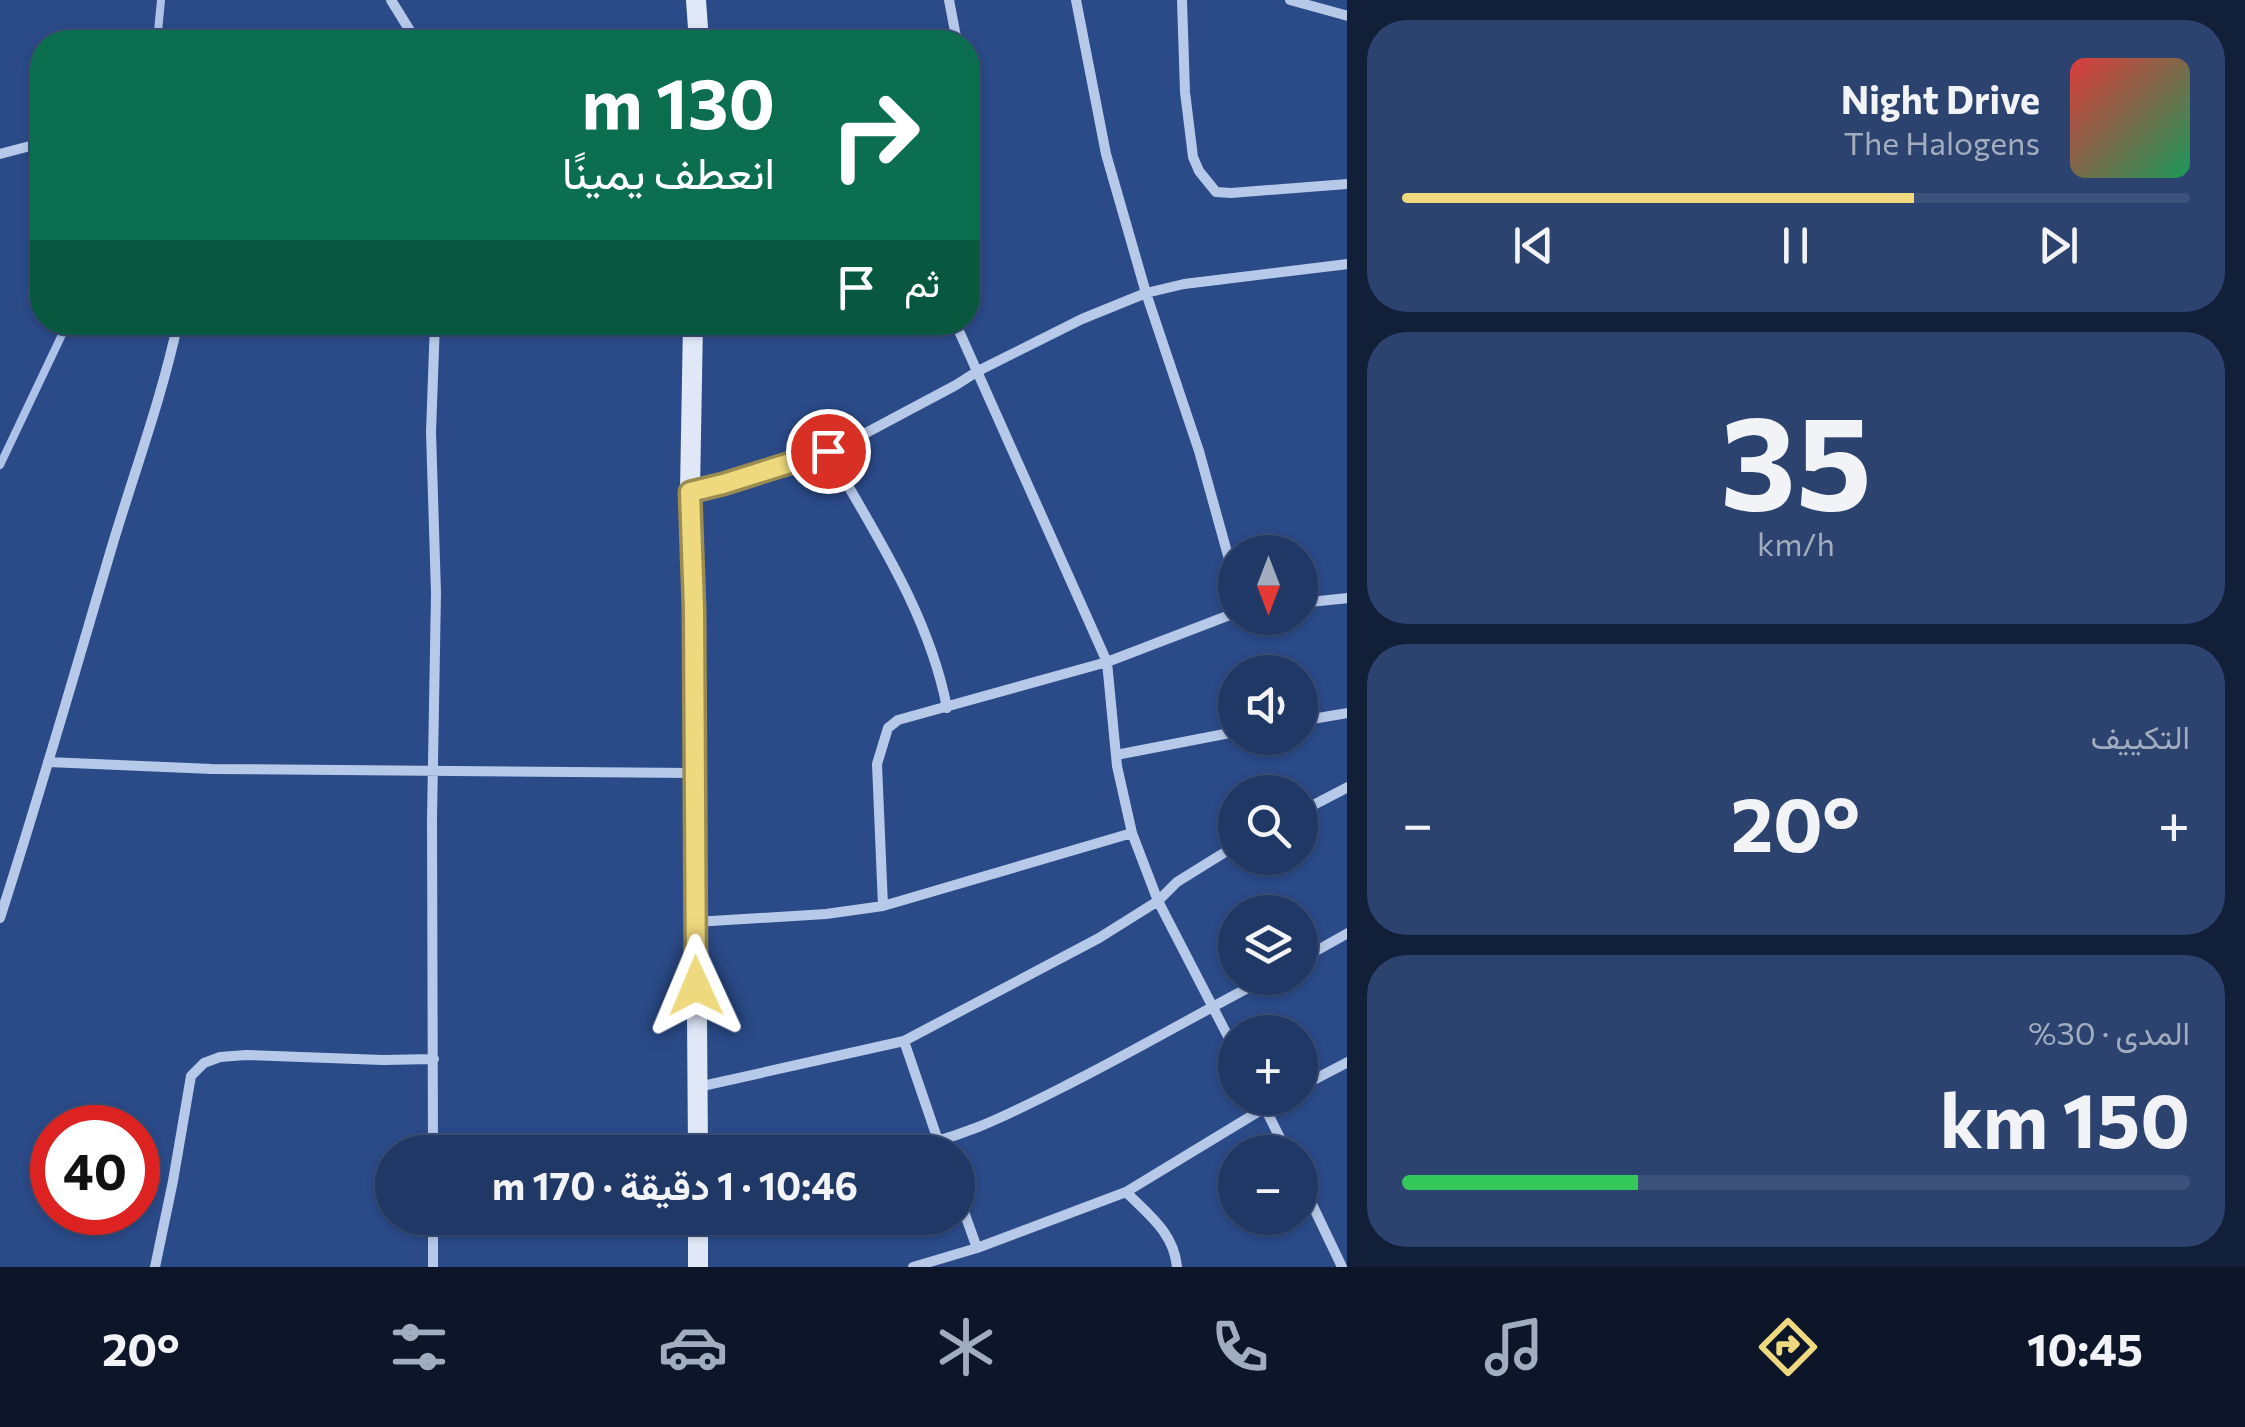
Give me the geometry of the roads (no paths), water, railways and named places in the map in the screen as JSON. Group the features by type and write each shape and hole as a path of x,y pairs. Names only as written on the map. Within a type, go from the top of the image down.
{"street":[{"path":"391,0 410,30"},
{"path":"696,0 699,30"},
{"path":"950,0 955,30"},
{"path":"1076,0 1106,154 1222,535"},
{"path":"1182,0 1185,92 1193,157 1208,184 1216,192 1231,193 1347,184"},
{"path":"1290,0 1347,16"},
{"path":"0,154 30,146"},
{"path":"690,492 828,451 1082,318 1146,293 1184,284 1347,264"},
{"path":"0,918 41,793 175,335"},
{"path":"434,1135 436,593 431,432 435,335"},
{"path":"693,335 690,492 698,1135"},
{"path":"962,335 1107,662 1116,755 1132,834 1158,901 1218,1019"},
{"path":"828,451 903,584 932,652 947,708"},
{"path":"1318,602 1347,598"},
{"path":"884,906 877,764 888,728 898,720 1107,662 1218,619"},
{"path":"1318,718 1347,713"},
{"path":"1116,755 1218,735"},
{"path":"48,762 212,769 694,774"},
{"path":"1318,803 1347,788"},
{"path":"695,922 826,914 884,906 1132,834"},
{"path":"697,1088 904,1041 1099,938 1218,857"},
{"path":"1318,950 1347,934"},
{"path":"967,1135 1111,1063 1233,995"},
{"path":"904,1041 936,1135"},
{"path":"155,1267 191,1076 204,1063 220,1057 246,1056 434,1059"},
{"path":"1318,1078 1347,1063"},
{"path":"913,1267 977,1248 1126,1192 1243,1115"},
{"path":"1126,1192 1168,1236 1174,1246 1176,1267"},
{"path":"1318,1217 1342,1267"},
{"path":"433,1267 434,1235"},
{"path":"698,1235 698,1267"},
{"path":"972,1235 977,1248"}],"waterway":[{"path":"158,30 161,0"},
{"path":"0,465 62,335"}]}
